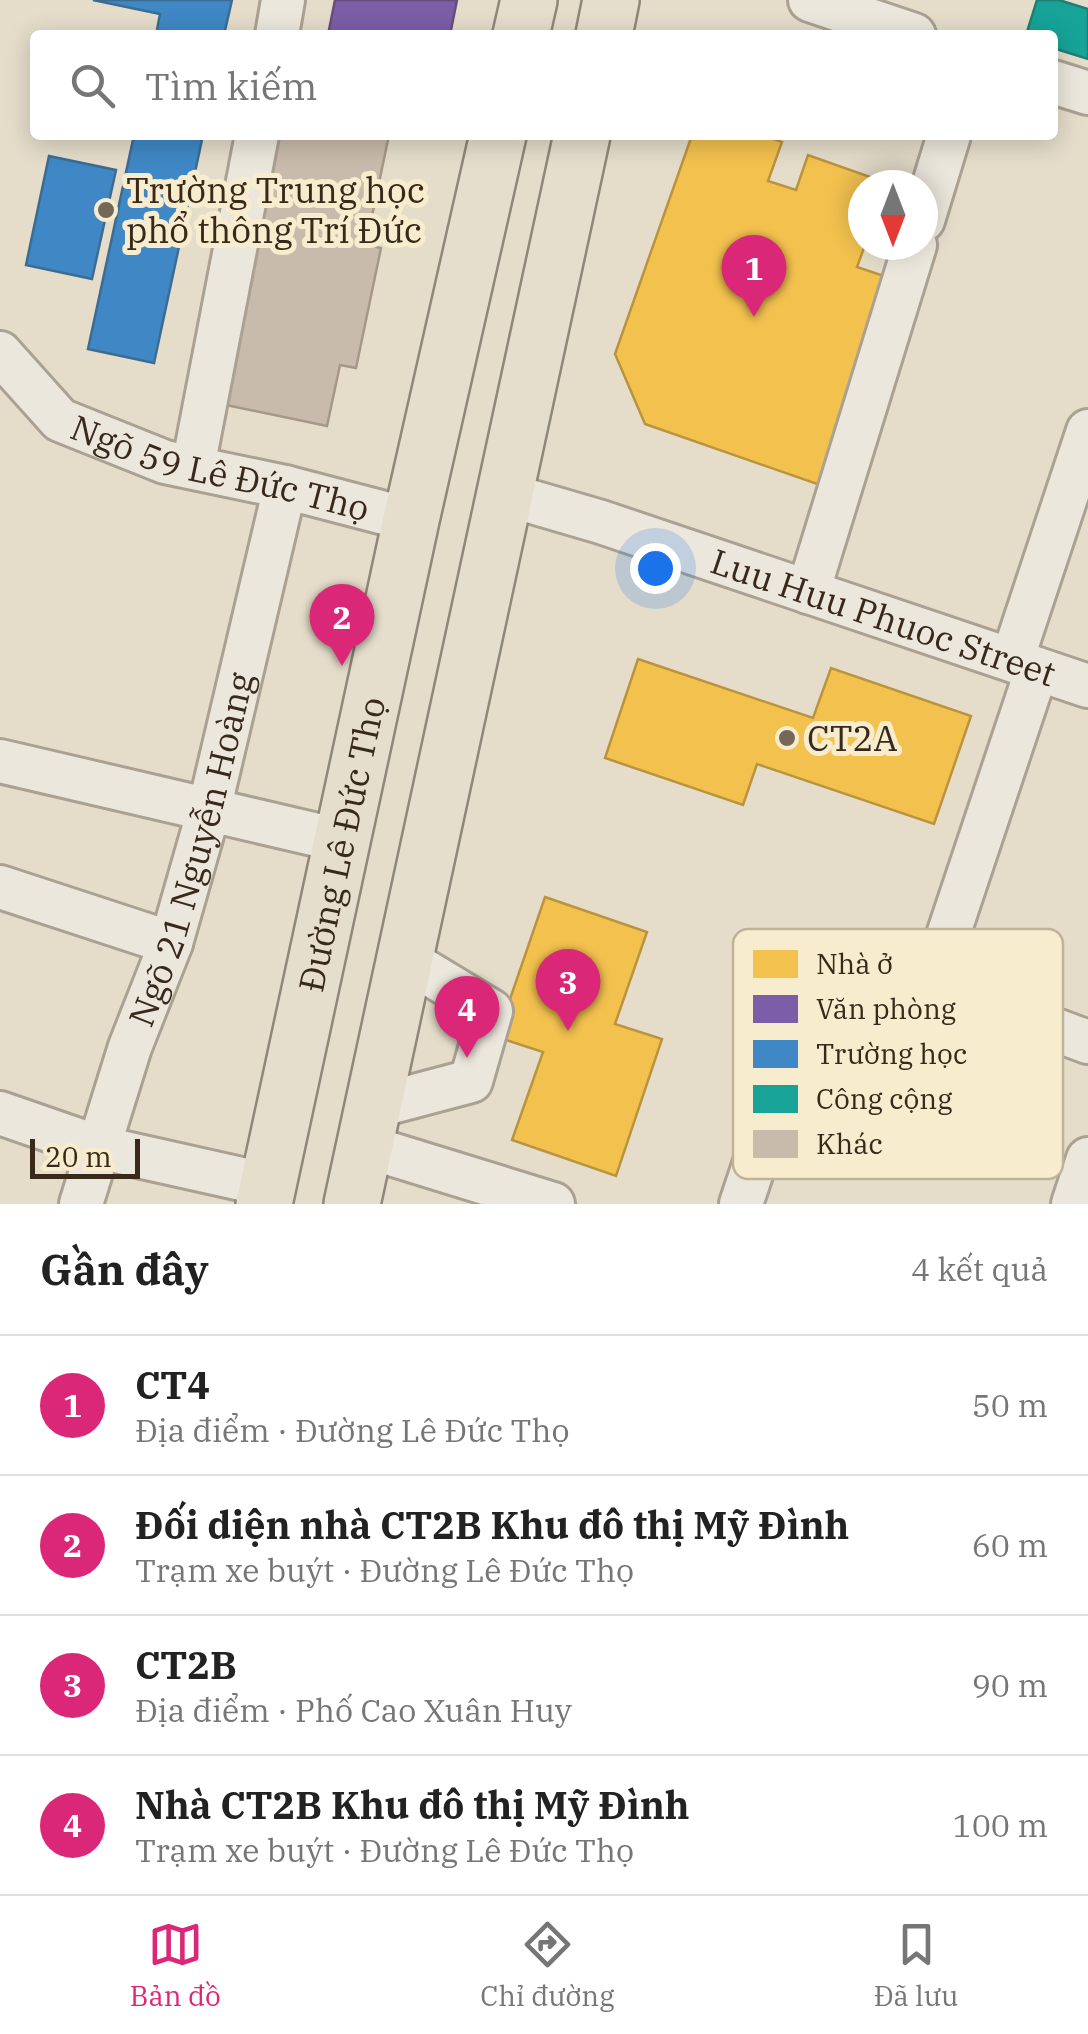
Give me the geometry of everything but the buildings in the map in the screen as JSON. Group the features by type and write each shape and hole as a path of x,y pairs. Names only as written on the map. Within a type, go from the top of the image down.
{"main road":[{"path":"522,30 529,0"},
{"path":"605,30 612,0"},
{"name":"Đường Lê Đức Thọ","path":"266,1194 410,520 497,140"},
{"path":"352,1204 581,140"}],"street":[{"path":"277,30 283,0"},
{"path":"810,0 899,30"},
{"path":"1058,84 1088,93"},
{"path":"193,467 256,140"},
{"path":"938,171 947,140"},
{"path":"808,592 910,260"},
{"name":"Ngõ 59 Lê Đức Thọ","path":"0,353 60,420 165,462 410,520"},
{"path":"948,929 1088,430"},
{"name":"Ngõ 21 Nguyễn Hoàng","path":"81,1204 130,1047 171,943 209,810 285,488"},
{"name":"Luu Huu Phuoc Street","path":"505,494 1088,686"},
{"path":"0,760 343,841"},
{"path":"0,886 171,943"},
{"path":"369,1126 471,1081 491,1010 405,959"},
{"path":"1063,1033 1088,1042"},
{"path":"0,1113 98,1147 266,1194"},
{"path":"369,1126 553,1204"},
{"path":"1073,1204 1088,1159"},
{"path":"741,1204 749,1179"}],"place":[{"name":"Trường Trung học phổ thông Trí Đức","path":"106,210"},
{"name":"CT4","path":"754,317"},
{"name":"Đối diện nhà CT2B Khu đô thị Mỹ Đình","path":"342,666"},
{"name":"CT2A","path":"787,738"},
{"name":"CT2B","path":"568,1031"},
{"name":"Nhà CT2B Khu đô thị Mỹ Đình","path":"467,1058"}]}
